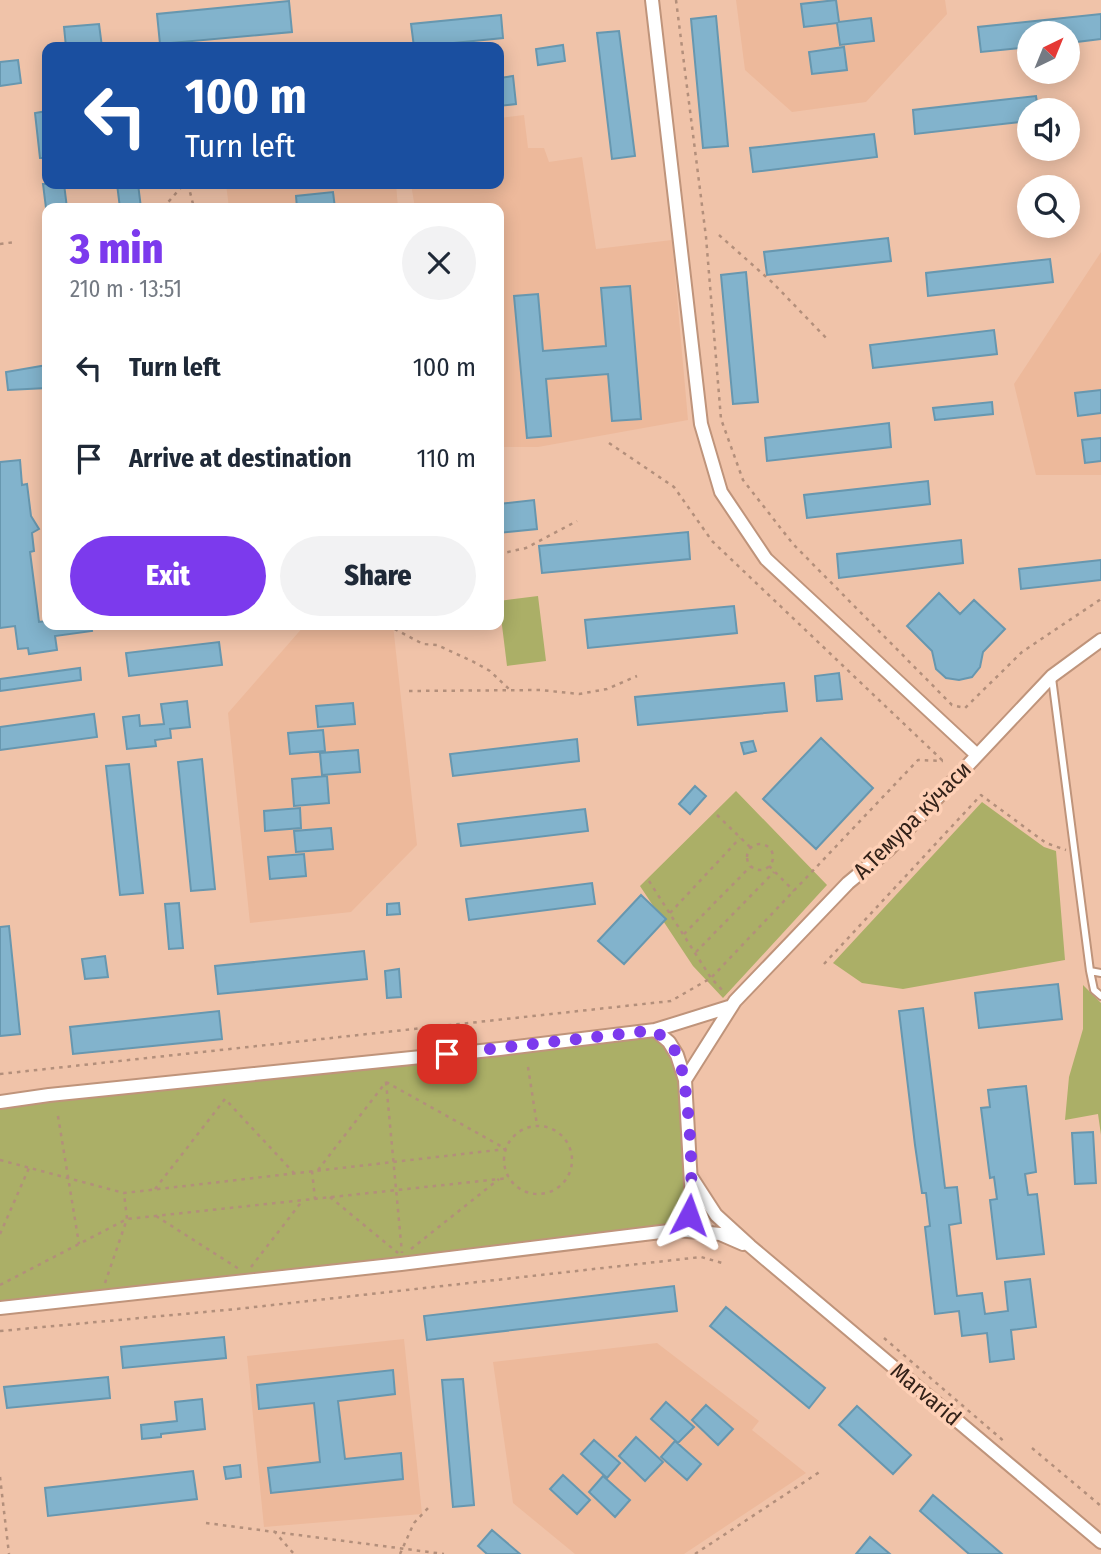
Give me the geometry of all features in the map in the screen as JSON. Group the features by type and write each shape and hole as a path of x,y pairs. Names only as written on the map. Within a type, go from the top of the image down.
{"street":[{"path":"652,0 701,424 721,492 766,559 977,755"},
{"name":"А.Темура кўчаси","path":"685,1080 729,1007 848,883 889,849 1052,676 1101,640"},
{"path":"0,1102 655,1030 729,1007"},
{"path":"655,1030 669,1042 677,1055 685,1080 692,1201 685,1224 677,1230"},
{"name":"Marvarid","path":"691,1177 716,1215 750,1246 1101,1542"},
{"path":"0,1308 401,1264 677,1230 720,1234 750,1246"}],"lane":[{"path":"1052,676 1090,971 1094,990 1101,996"},
{"path":"1090,971 1101,973"}],"path":[{"path":"676,0 706,237 721,419 743,480 793,544 952,705 965,708 1022,652 1101,598"},
{"path":"168,203 181,189"},
{"path":"719,235 773,283 829,341"},
{"path":"0,244 15,243"},
{"path":"0,1074 671,1001 711,978 918,760 943,761 712,541 674,486 609,443"},
{"path":"504,553 526,548 577,521"},
{"path":"396,630 423,645 436,645 471,661 490,671 510,690"},
{"path":"409,691 540,690 579,694 607,688 637,676"},
{"path":"824,964 981,795 1046,843 1074,852"},
{"path":"717,815 750,847"},
{"path":"670,913 740,838"},
{"path":"758,844 769,848 773,856 769,866 759,871 750,867 746,855 750,847 758,844"},
{"path":"769,866 794,891"},
{"path":"683,934 750,867"},
{"path":"695,953 774,872"},
{"path":"649,881 711,978 723,991"},
{"path":"528,1067 537,1125"},
{"path":"386,1082 506,1149"},
{"path":"386,1082 402,1256"},
{"path":"318,1170 386,1082"},
{"path":"155,1189 225,1099 294,1173"},
{"path":"58,1116 79,1244"},
{"path":"537,1125 559,1132 571,1151 570,1173 564,1183 545,1194 523,1191 509,1178 504,1166 506,1149 515,1134 537,1125"},
{"path":"0,1160 124,1193 506,1149"},
{"path":"0,1234 29,1168"},
{"path":"312,1171 315,1199"},
{"path":"0,1285 127,1219 509,1178"},
{"path":"402,1256 499,1179"},
{"path":"103,1289 127,1219 124,1193"},
{"path":"330,1197 402,1256"},
{"path":"156,1216 246,1274 303,1200"},
{"path":"0,1331 237,1309 701,1257 726,1264"},
{"path":"884,1338 1006,1443"},
{"path":"1032,1448 1101,1506"},
{"path":"697,1554 821,1471"},
{"path":"0,1477 9,1554"},
{"path":"400,1554 414,1524 428,1508"},
{"path":"206,1523 444,1554"},
{"path":"274,1531 295,1554"}],"shaded area":[{"path":"736,0 945,0 947,14 866,102 792,112 745,70"},
{"path":"524,115 528,148 544,148 549,162 582,157 596,249 672,240 688,420 538,447 504,447 504,203 414,203 412,189 504,189 504,117"},
{"path":"227,189 396,189 398,203 228,203"},
{"path":"1101,252 1101,475 1036,475 1014,384"},
{"path":"301,630 394,630 417,845 351,912 250,923 228,713"},
{"path":"404,1339 422,1514 264,1527 247,1356"},
{"path":"657,1343 759,1421 752,1430 806,1473 684,1554 575,1554 513,1503 493,1362"}],"green space":[{"path":"538,596 546,661 507,666 503,630 504,600"},
{"path":"736,791 827,885 723,998 693,966 640,886"},
{"path":"982,802 1044,847 1056,851 1065,960 903,989 862,983 833,963"},
{"path":"1083,985 1101,1003 1101,1135 1098,1114 1065,1120 1069,1077 1083,1029"},
{"path":"655,1030 677,1055 691,1177 685,1224 0,1308 0,1102"}],"building":[{"path":"836,0 839,22 871,18 874,41 840,45 837,23 804,27 801,4"},
{"path":"289,1 292,32 160,42 157,14"},
{"path":"1101,14 1101,39 1080,42 1080,21 1035,21"},
{"path":"501,15 503,38 463,42 413,42 411,24"},
{"path":"716,16 728,146 703,148 691,19"},
{"path":"1017,23 1017,48 981,52 978,27"},
{"path":"99,24 101,42 66,42 64,27"},
{"path":"619,31 635,156 612,159 597,33"},
{"path":"563,45 565,61 538,65 536,49"},
{"path":"844,47 847,70 812,74 809,52"},
{"path":"18,60 21,83 0,86 0,62"},
{"path":"513,76 516,104 504,105 504,77"},
{"path":"1017,98 1017,122 915,134 913,110"},
{"path":"42,112 42,158 40,158 35,113"},
{"path":"874,134 877,157 753,172 750,148"},
{"path":"44,189 65,189 66,203 45,203"},
{"path":"118,189 139,189 140,203 119,203"},
{"path":"333,192 334,203 297,203 296,196"},
{"path":"888,238 891,261 767,275 764,252"},
{"path":"1050,259 1053,282 928,296 926,273"},
{"path":"746,272 758,402 733,404 721,275"},
{"path":"630,286 641,419 612,421 608,374 546,379 551,436 527,438 514,296 538,294 543,351 606,346 601,288"},
{"path":"994,330 997,354 873,368 870,345"},
{"path":"42,366 42,388 8,390 6,372"},
{"path":"1101,390 1101,413 1078,416 1075,393"},
{"path":"992,402 993,414 935,420 933,408"},
{"path":"889,423 891,447 767,461 765,438"},
{"path":"1101,438 1101,461 1085,463 1082,440"},
{"path":"20,460 22,485 27,484 31,516 39,529 32,533 34,551 30,552 42,630 92,630 55,636 57,650 29,654 28,648 18,649 15,626 0,628 0,462"},
{"path":"928,481 930,504 807,518 804,495"},
{"path":"534,500 537,529 504,532 504,503"},
{"path":"688,532 690,559 542,573 539,546"},
{"path":"961,540 963,563 839,578 837,554"},
{"path":"1101,560 1101,580 1021,589 1019,569"},
{"path":"939,593 960,614 974,600 1005,629 983,652 980,667 972,677 959,680 946,678 936,669 932,651 907,626"},
{"path":"734,606 737,633 588,648 585,620"},
{"path":"219,642 222,665 129,676 126,653"},
{"path":"80,668 81,680 0,691 0,679"},
{"path":"839,673 842,699 817,701 815,676"},
{"path":"784,683 787,711 638,725 635,697"},
{"path":"187,701 190,727 170,729 171,738 155,740 156,746 127,749 123,717 139,715 140,726 164,724 161,704"},
{"path":"353,703 355,724 318,727 316,706"},
{"path":"94,714 97,737 0,750 0,727"},
{"path":"323,730 325,751 290,754 288,733"},
{"path":"821,738 873,788 816,849 763,799"},
{"path":"577,739 579,761 453,776 450,754"},
{"path":"753,741 756,751 744,754 741,743"},
{"path":"358,750 360,772 322,775 320,753"},
{"path":"202,759 215,889 191,891 178,762"},
{"path":"129,764 143,893 120,895 106,766"},
{"path":"327,776 329,803 294,806 292,779"},
{"path":"695,786 706,796 690,814 679,804"},
{"path":"300,808 301,828 265,831 264,811"},
{"path":"585,809 588,831 461,846 458,824"},
{"path":"331,828 333,849 296,852 294,831"},
{"path":"304,854 306,876 270,879 268,857"},
{"path":"592,883 595,904 469,920 466,899"},
{"path":"641,895 666,919 624,964 598,941"},
{"path":"179,903 183,948 169,949 165,904"},
{"path":"399,903 400,914 387,915 387,904"},
{"path":"9,926 20,1034 0,1036 0,927"},
{"path":"364,951 367,979 218,994 215,966"},
{"path":"105,956 108,977 85,979 82,959"},
{"path":"399,969 401,997 387,998 385,971"},
{"path":"1058,984 1062,1019 979,1028 975,993"},
{"path":"923,1008 945,1188 957,1187 961,1223 949,1225 957,1296 982,1293 985,1314 1008,1311 1005,1282 1030,1279 1036,1327 1011,1330 1014,1359 990,1362 987,1333 962,1336 959,1311 935,1314 925,1227 930,1226 915,1145 899,1011"},
{"path":"219,1011 222,1039 73,1054 70,1027"},
{"path":"1026,1086 1036,1172 1025,1174 1028,1195 1037,1194 1044,1254 997,1259 990,1200 997,1199 994,1177 990,1178 981,1108 990,1107 988,1090"},
{"path":"1093,1132 1096,1183 1075,1184 1072,1133"},
{"path":"674,1286 677,1311 427,1340 424,1316"},
{"path":"726,1307 825,1388 809,1408 710,1326"},
{"path":"224,1337 226,1358 123,1368 121,1347"},
{"path":"393,1370 395,1394 338,1401 345,1459 401,1453 403,1479 271,1493 268,1468 320,1462 314,1403 259,1409 257,1385"},
{"path":"108,1377 110,1398 7,1408 4,1387"},
{"path":"463,1379 474,1505 453,1507 442,1380"},
{"path":"202,1399 205,1429 142,1439 141,1425 177,1421 175,1402"},
{"path":"666,1402 694,1427 678,1443 651,1419"},
{"path":"706,1405 733,1429 718,1445 692,1420"},
{"path":"857,1406 911,1455 893,1474 839,1425"},
{"path":"636,1437 663,1462 645,1481 619,1456"},
{"path":"594,1440 620,1463 607,1478 581,1454"},
{"path":"675,1441 701,1464 687,1480 661,1457"},
{"path":"240,1465 241,1477 226,1479 224,1467"},
{"path":"193,1471 197,1499 48,1516 45,1488"},
{"path":"563,1475 590,1500 577,1514 550,1489"},
{"path":"603,1476 630,1500 615,1517 589,1492"},
{"path":"933,1495 1002,1554 969,1554 920,1511"},
{"path":"492,1530 520,1554 487,1554 478,1546"},
{"path":"870,1537 890,1554 856,1554"}],"route":[{"path":"447,1054 655,1030 669,1042 677,1055 685,1080 692,1201 689,1215"}]}
